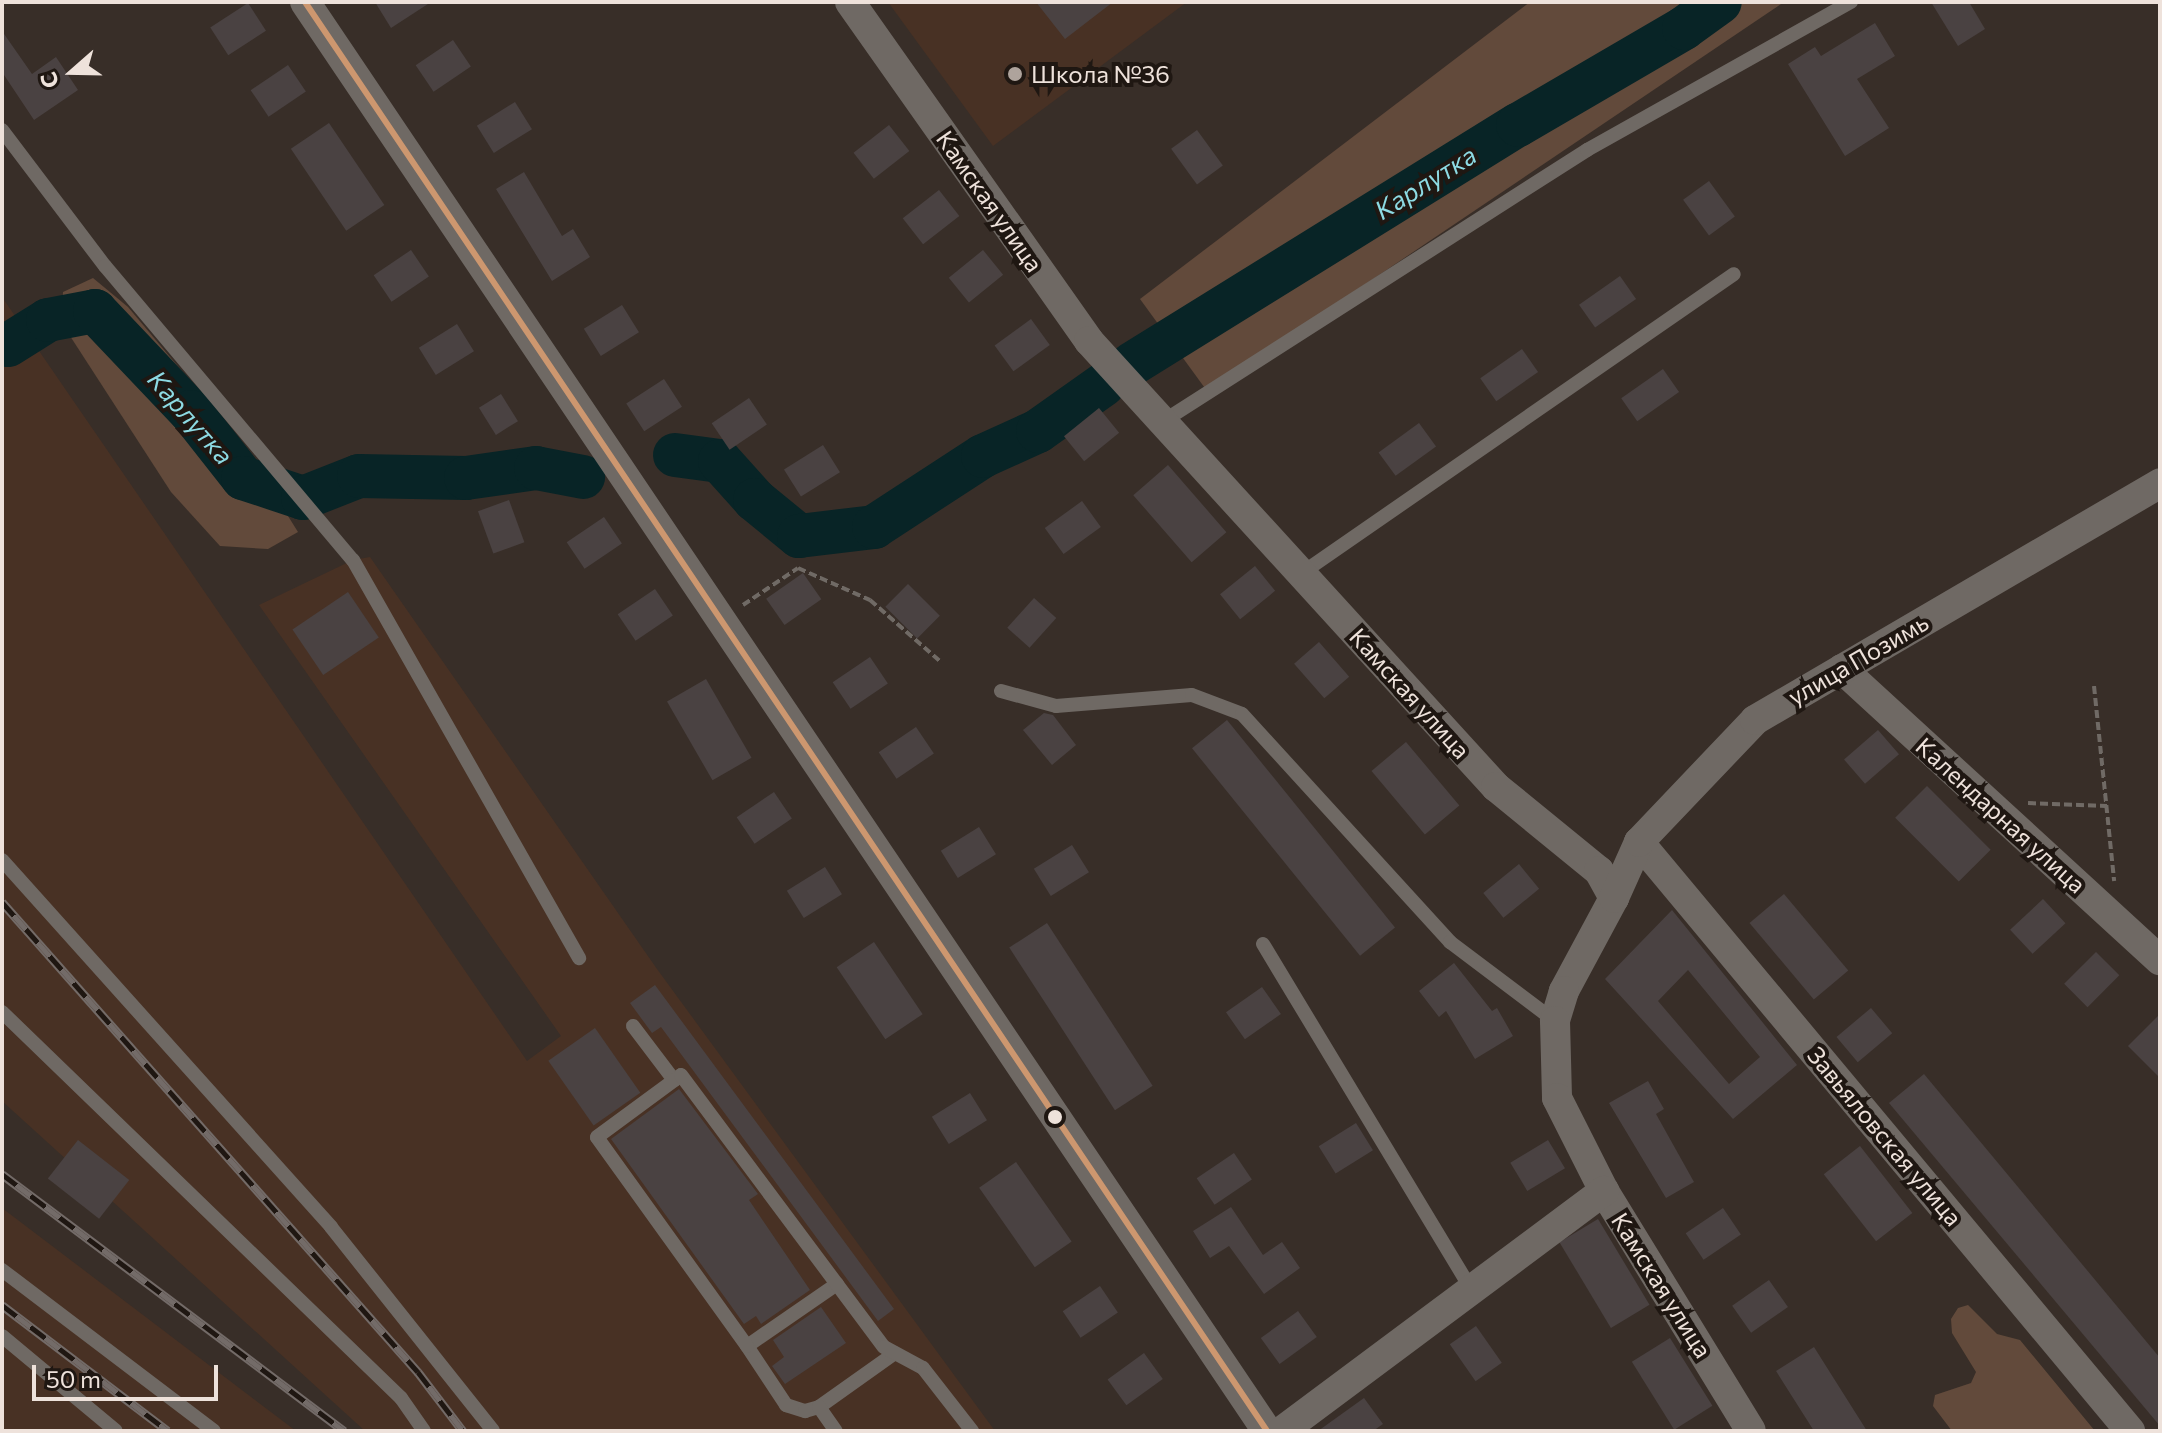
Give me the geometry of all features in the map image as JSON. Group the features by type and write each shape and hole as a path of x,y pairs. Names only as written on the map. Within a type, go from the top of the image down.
{"street":[{"path":"305,2 1267,1431"},
{"name":"Камская улица","path":"850,2 1089,341 1496,787 1599,871 1614,898 1564,991 1555,1021 1557,1098 1604,1191 1751,1431"},
{"name":"улица Позимь","path":"1614,898 1639,842 1755,720 2160,483"},
{"name":"Календарная улица","path":"1842,669 2160,960"},
{"name":"Завьяловская улица","path":"1639,842 2130,1431"},
{"path":"1282,1431 1604,1191"}],"lane":[{"path":"1161,423 1587,150 1851,2"},
{"path":"2,130 105,266 353,560 579,958"},
{"path":"1302,573 1734,274"},
{"path":"1001,691 1056,706 1192,695 1242,714 1450,942 1555,1021"},
{"path":"2,860 331,1227 493,1431"},
{"path":"1263,944 1472,1292"},
{"path":"2,1012 401,1398 424,1431"},
{"path":"633,1026 674,1080"},
{"path":"895,1353 819,1407 805,1411 786,1405 597,1137 681,1075 884,1347 923,1368 972,1431"},
{"path":"2,1270 214,1431"},
{"path":"747,1346 837,1284"},
{"path":"2,1336 116,1431"},
{"path":"819,1407 836,1431"}],"path":[{"path":"720,621 798,568 870,600 940,661"},
{"path":"2094,686 2119,923"},
{"path":"1986,801 2107,806"}],"shaded area":[{"name":"Школа №36","path":"888,2 1187,2 993,146"},
{"path":"1530,2 1784,2 1207,391 1140,299"},
{"path":"93,278 128,307 243,444 298,532 268,549 220,546 171,492 61,322 63,292"},
{"path":"2,297 527,1061 561,1036 259,605 353,560 370,557 657,969 995,1431 365,1431 2,1101"},
{"path":"2,1208 296,1431 2,1431"},
{"path":"1968,1305 1997,1334 2020,1340 2095,1431 1952,1431 1933,1406 1935,1395 1971,1383 1976,1372 1952,1333 1951,1319 1958,1308"}],"building":[{"path":"375,2 431,2 391,28"},
{"path":"1036,2 1113,2 1065,39"},
{"path":"1931,2 1969,2 1985,29 1958,46"},
{"path":"248,3 266,31 228,55 210,28"},
{"path":"1875,23 1895,56 1857,79 1889,128 1845,156 1788,64 1815,47 1821,56"},
{"path":"2,31 32,74 56,57 78,90 34,120 2,72"},
{"path":"453,40 471,67 434,92 416,65"},
{"path":"288,65 306,92 269,117 251,90"},
{"path":"515,102 532,129 494,153 477,126"},
{"path":"329,123 384,205 346,231 291,149"},
{"path":"889,125 909,151 874,179 854,153"},
{"path":"1197,130 1223,166 1197,184 1171,149"},
{"path":"524,172 562,236 573,229 590,257 552,281 496,189"},
{"path":"1709,181 1735,217 1709,235 1683,200"},
{"path":"939,190 959,216 923,244 903,218"},
{"path":"411,250 429,277 392,302 374,275"},
{"path":"983,250 1003,275 969,303 949,278"},
{"path":"1620,276 1636,299 1595,328 1579,305"},
{"path":"622,305 639,332 601,356 584,329"},
{"path":"1031,319 1050,345 1013,371 995,345"},
{"path":"457,324 474,351 436,375 419,348"},
{"path":"1522,349 1538,372 1496,401 1480,378"},
{"path":"1663,369 1679,392 1637,421 1621,398"},
{"path":"664,379 682,407 644,431 626,404"},
{"path":"501,394 518,421 496,435 479,408"},
{"path":"749,398 767,425 730,450 712,423"},
{"path":"1099,408 1119,433 1084,461 1064,436"},
{"path":"1419,423 1436,446 1396,476 1379,452"},
{"path":"823,445 840,472 801,497 784,469"},
{"path":"1168,465 1226,532 1192,562 1133,495"},
{"path":"509,500 524,542 493,554 478,511"},
{"path":"1082,501 1101,527 1064,554 1045,528"},
{"path":"604,517 622,544 585,569 567,542"},
{"path":"1255,566 1275,591 1240,619 1220,594"},
{"path":"803,573 821,599 784,625 766,599"},
{"path":"908,584 940,616 917,638 885,607"},
{"path":"655,589 673,616 636,641 618,614"},
{"path":"348,592 379,638 323,675 292,629"},
{"path":"1034,598 1056,618 1030,648 1007,628"},
{"path":"1319,642 1349,677 1324,698 1294,664"},
{"path":"870,657 888,684 851,709 833,682"},
{"path":"706,679 752,758 713,780 667,702"},
{"path":"1044,713 1053,715 1076,745 1052,765 1023,730"},
{"path":"1227,720 1395,927 1360,956 1192,748"},
{"path":"916,727 934,754 897,779 879,752"},
{"path":"1878,730 1899,754 1865,784 1844,760"},
{"path":"1406,742 1459,806 1425,835 1372,771"},
{"path":"1927,786 1991,850 1959,881 1895,818"},
{"path":"774,792 792,819 755,844 737,817"},
{"path":"979,827 996,854 958,878 941,851"},
{"path":"1072,845 1089,872 1051,896 1034,869"},
{"path":"1519,864 1539,889 1503,918 1483,893"},
{"path":"825,867 842,894 804,918 787,891"},
{"path":"1784,894 1848,971 1814,1000 1750,923"},
{"path":"2043,899 2066,923 2033,954 2010,930"},
{"path":"1672,910 1797,1065 1733,1119 1605,979","holes":["1688,970 1760,1057 1729,1084 1658,1001"]},
{"path":"1047,923 1153,1086 1115,1110 1009,948"},
{"path":"874,942 923,1014 885,1039 837,967"},
{"path":"2096,952 2119,975 2088,1007 2064,984"},
{"path":"1454,963 1492,1011 1497,1008 1513,1036 1475,1059 1446,1011 1439,1017 1419,991"},
{"path":"655,985 894,1309 878,1321 661,1027 652,1033 630,1003"},
{"path":"1262,987 1281,1014 1245,1039 1226,1012"},
{"path":"1871,1008 1892,1033 1858,1062 1837,1037"},
{"path":"2160,1014 2160,1078 2128,1046"},
{"path":"595,1028 640,1093 594,1125 548,1061"},
{"path":"1924,1074 2160,1358 2160,1426 1889,1103"},
{"path":"1648,1081 1664,1109 1656,1114 1694,1182 1666,1198 1609,1103"},
{"path":"679,1089 758,1194 749,1200 810,1290 761,1324 756,1316 744,1324 611,1139"},
{"path":"970,1093 987,1120 949,1144 932,1117"},
{"path":"1356,1123 1373,1150 1336,1173 1319,1146"},
{"path":"78,1140 129,1180 99,1219 48,1179"},
{"path":"1548,1140 1565,1168 1527,1191 1510,1163"},
{"path":"1860,1146 1912,1213 1876,1241 1824,1174"},
{"path":"1234,1153 1252,1180 1215,1205 1197,1178"},
{"path":"1016,1162 1072,1241 1035,1267 979,1188"},
{"path":"1231,1207 1263,1255 1282,1242 1300,1268 1264,1294 1229,1246 1210,1258 1193,1231"},
{"path":"1723,1208 1741,1235 1704,1260 1686,1233"},
{"path":"1598,1219 1650,1305 1611,1328 1559,1242"},
{"path":"1769,1280 1788,1307 1751,1333 1732,1306"},
{"path":"1100,1286 1118,1313 1081,1338 1063,1311"},
{"path":"821,1307 846,1343 785,1384 772,1366 784,1357 773,1340"},
{"path":"1298,1311 1317,1337 1280,1364 1261,1338"},
{"path":"1476,1326 1502,1363 1476,1381 1450,1344"},
{"path":"1670,1338 1712,1406 1674,1430 1632,1362"},
{"path":"1814,1347 1867,1431 1814,1431 1776,1371"},
{"path":"1144,1353 1163,1379 1126,1405 1108,1379"},
{"path":"1364,1398 1383,1424 1373,1431 1318,1431"}],"waterway":[{"name":"Карлутка","path":"1132,364 1518,125 1684,28 1720,2"},
{"name":"Карлутка","path":"8,345 48,320 95,311 191,412 243,478 303,498 359,476 466,478 536,468 583,477"},
{"name":"Карлутка","path":"675,455 720,461 755,500 799,536 874,527 983,456 1038,431 1103,385"}],"railway":[{"path":"2,902 418,1372 463,1431"},
{"path":"2,1174 344,1431"},
{"path":"2,1305 168,1431"}],"transit line":[{"path":"305,2 1267,1431"}],"place":[{"name":"Школа №36","path":"1015,74"}]}
